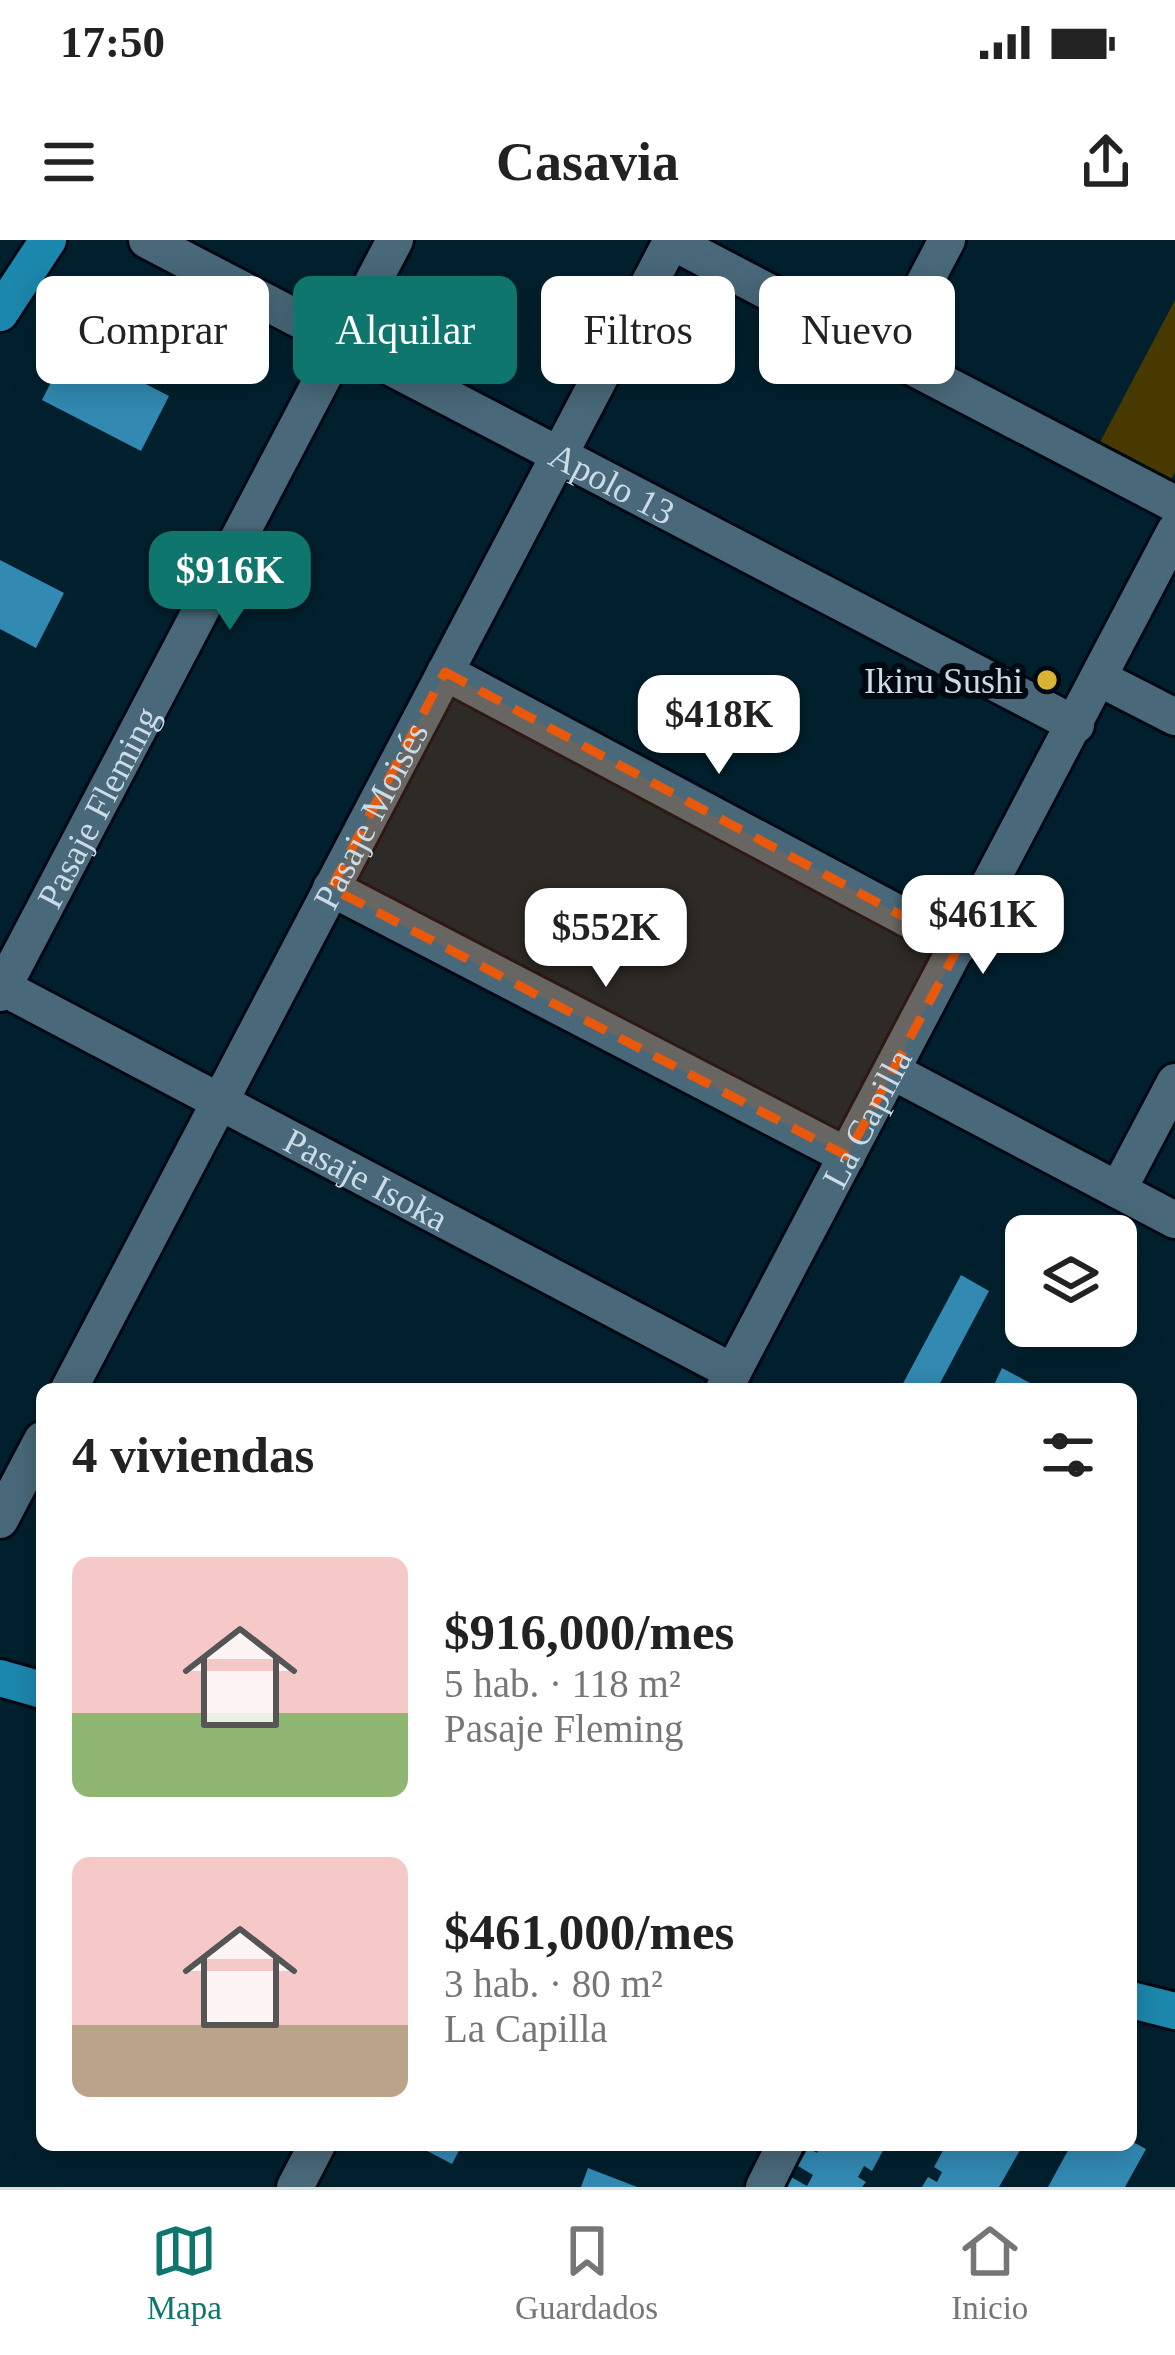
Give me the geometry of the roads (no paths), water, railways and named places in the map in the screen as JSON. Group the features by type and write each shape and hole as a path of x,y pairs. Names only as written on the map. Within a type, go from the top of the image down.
{"main road":[{"path":"0,313 49,240"},
{"path":"0,1678 36,1688"},
{"path":"1137,2002 1175,2011"}],"street":[{"name":"Apolo 13","path":"147,240 293,318"},
{"name":"Pasaje Fleming","path":"376,276 395,240"},
{"path":"928,276 947,240"},
{"path":"671,241 759,287"},
{"name":"Pasaje Moisés","path":"72,1383 671,241"},
{"name":"Pasaje Fleming","path":"1,989 320,384"},
{"name":"Apolo 13","path":"418,384 1076,724"},
{"path":"945,384 1175,504"},
{"name":"La Capilla","path":"729,1381 1175,531"},
{"path":"445,673 959,946"},
{"path":"1099,678 1175,718"},
{"path":"332,888 848,1156"},
{"name":"Pasaje Isoka","path":"1,989 220,1102 729,1381"},
{"path":"892,1071 1175,1220"},
{"path":"1118,1190 1175,1082"},
{"path":"0,1520 36,1451"},
{"path":"295,2187 314,2151"},
{"path":"764,2187 782,2151"}],"place":[{"name":"Ikiru Sushi","path":"1047,680"}]}
